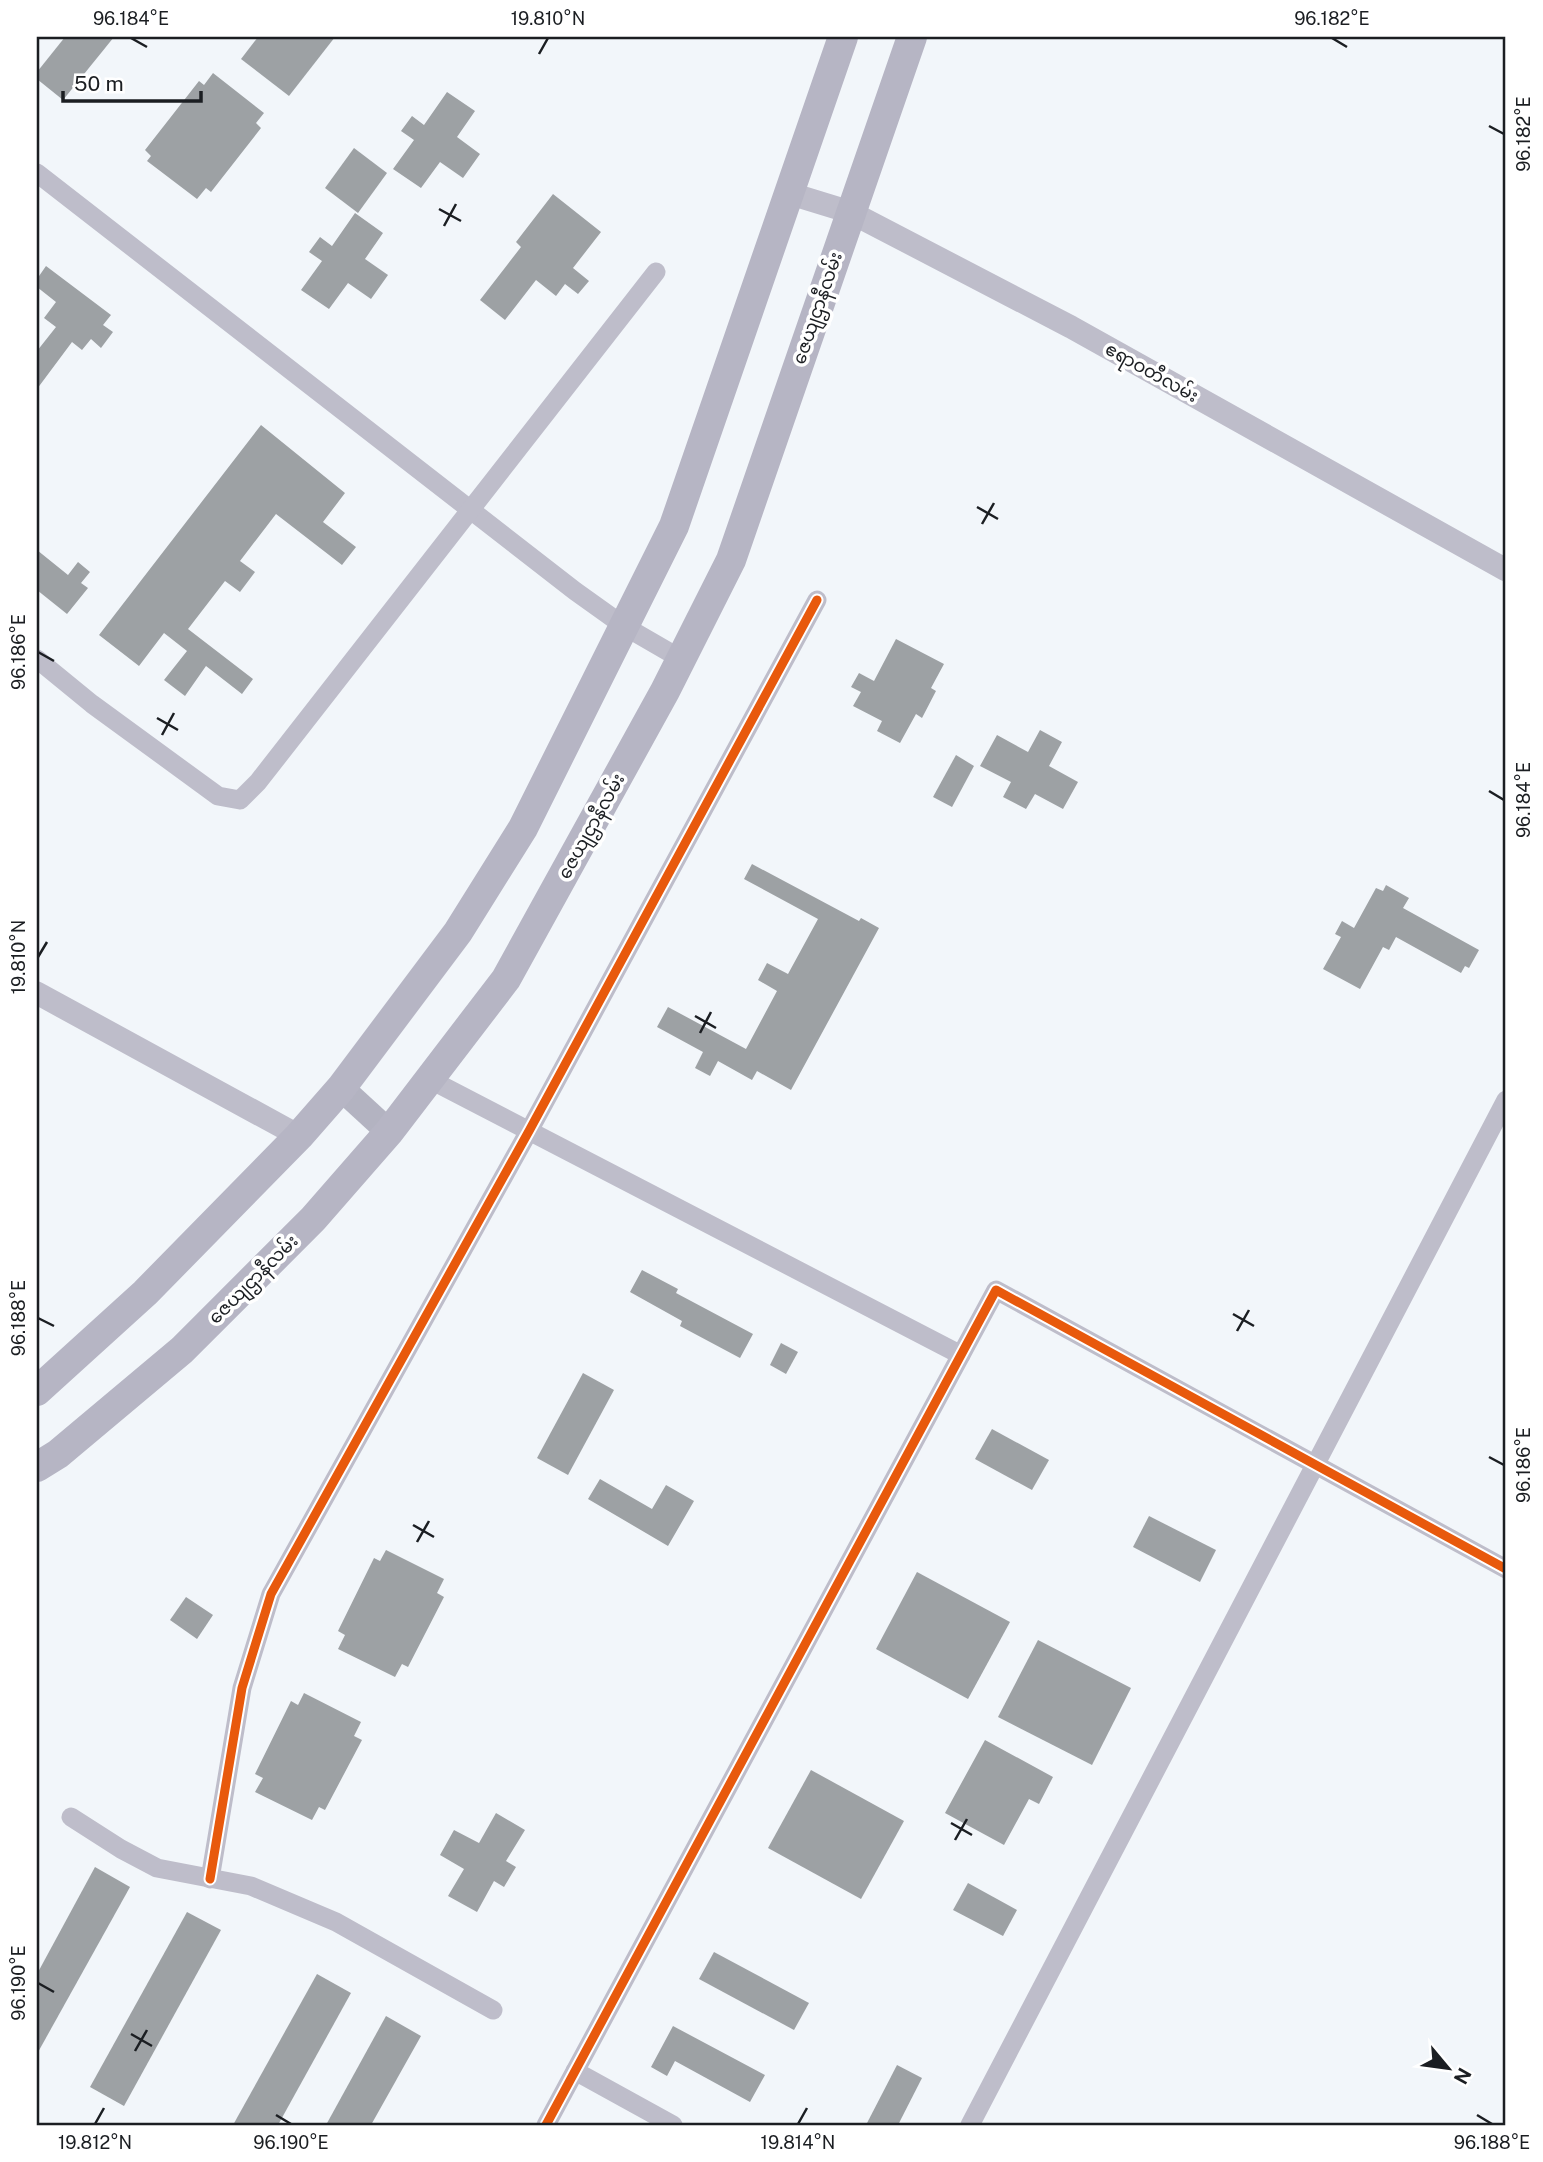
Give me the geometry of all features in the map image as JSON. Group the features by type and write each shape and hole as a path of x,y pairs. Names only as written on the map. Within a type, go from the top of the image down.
{"main road":[{"path":"37,1391 145,1293 299,1136 341,1088 458,932 523,828 674,526 843,37"},
{"name":"ဇေယျဌာနီလမ်း","path":"37,1467 58,1454 182,1350 313,1219 389,1132 506,979 681,659 731,560 912,37"},
{"path":"341,1088 389,1132"}],"street":[{"path":"37,173 624,626 681,659"},
{"name":"ဧရာဝတီလမ်း","path":"788,193 850,212 1071,327 1506,569"},
{"path":"37,659 92,704 218,796 240,800 258,782 472,511 656,272"},
{"path":"210,1879 242,1688 271,1594 529,1132 817,600"},
{"path":"37,993 299,1136"},
{"path":"429,1079 961,1355"},
{"path":"970,2125 1506,1100"},
{"path":"546,2125 996,1290 1506,1569"},
{"path":"72,1817 121,1849 157,1868 251,1886 336,1922 493,2010"},
{"path":"575,2071 673,2125"}],"building":[{"path":"65,37 114,37 63,100 37,79 37,72"},
{"path":"258,37 335,37 289,96 241,59"},
{"path":"213,73 264,113 256,123 261,128 211,192 206,188 197,199 147,161 151,156 145,150 199,81 204,85"},
{"path":"447,92 475,111 457,137 480,154 463,178 440,162 421,188 393,169 414,140 401,131 412,116 424,125"},
{"path":"354,148 387,173 358,213 325,188"},
{"path":"553,194 601,232 573,268 589,281 578,294 565,284 556,296 536,280 505,320 480,300 521,247 516,242"},
{"path":"355,213 383,233 365,259 388,275 371,299 348,283 329,309 301,290 322,261 309,252 320,237 332,246"},
{"path":"46,266 111,315 103,325 113,332 101,348 91,339 82,350 72,342 37,389 37,351 56,327 44,318 56,302 37,287 37,279"},
{"path":"261,425 345,493 323,522 356,547 342,565 276,514 240,561 255,572 240,592 225,581 188,629 253,679 242,694 206,666 185,696 164,680 187,651 164,633 139,666 99,635"},
{"path":"37,550 68,575 78,562 90,572 81,583 88,588 67,614 37,590"},
{"path":"896,639 944,664 931,688 936,691 922,718 916,714 900,743 877,731 882,721 853,706 861,692 851,687 859,673 874,681"},
{"path":"1040,730 1062,742 1049,766 1078,782 1063,809 1035,794 1026,809 1003,797 1011,782 980,766 997,735 1028,752"},
{"path":"956,755 974,766 952,807 933,797"},
{"path":"752,864 859,921 861,918 879,928 791,1090 757,1071 752,1080 718,1061 710,1076 695,1068 703,1052 657,1027 668,1007 746,1049 777,991 758,980 767,963 788,974 818,919 744,879"},
{"path":"1386,885 1409,898 1403,908 1479,950 1469,968 1465,966 1461,973 1396,937 1389,950 1383,947 1360,989 1323,969 1341,937 1335,934 1342,921 1354,928 1376,888 1383,891"},
{"path":"642,1270 678,1289 676,1293 753,1334 740,1358 680,1326 682,1321 630,1292"},
{"path":"781,1343 798,1352 786,1374 770,1365"},
{"path":"583,1373 614,1390 568,1475 537,1458"},
{"path":"992,1429 1049,1460 1032,1490 975,1459"},
{"path":"600,1479 652,1509 666,1485 694,1501 668,1546 588,1499"},
{"path":"1149,1516 1216,1550 1200,1582 1133,1547"},
{"path":"386,1550 444,1579 437,1593 444,1597 408,1667 402,1664 395,1677 338,1649 345,1635 338,1631 374,1558 380,1561"},
{"path":"917,1572 1010,1622 968,1699 876,1649"},
{"path":"186,1597 213,1615 197,1639 170,1620"},
{"path":"1038,1640 1131,1688 1092,1765 998,1717"},
{"path":"304,1693 361,1722 354,1736 362,1740 325,1810 319,1807 312,1820 255,1792 263,1778 255,1774 291,1701 298,1705"},
{"path":"985,1740 1053,1777 1039,1804 1029,1799 1004,1845 945,1813"},
{"path":"811,1770 904,1821 861,1899 768,1848"},
{"path":"496,1813 525,1830 506,1861 516,1867 504,1887 494,1881 477,1912 448,1896 464,1869 440,1855 454,1830 479,1843"},
{"path":"95,1867 130,1887 37,2054 37,1974"},
{"path":"968,1883 1017,1910 1003,1936 953,1910"},
{"path":"187,1912 221,1930 124,2106 90,2087"},
{"path":"714,1952 809,2003 794,2030 699,1979"},
{"path":"317,1974 351,1993 278,2125 233,2125"},
{"path":"386,2016 421,2036 371,2125 326,2125"},
{"path":"673,2026 765,2075 750,2102 675,2061 667,2076 651,2067"},
{"path":"897,2065 922,2078 898,2125 866,2125"}],"cycle path":[{"path":"210,1879 242,1688 271,1594 529,1131 817,600"},
{"path":"546,2125 996,1290 1506,1569"}]}
